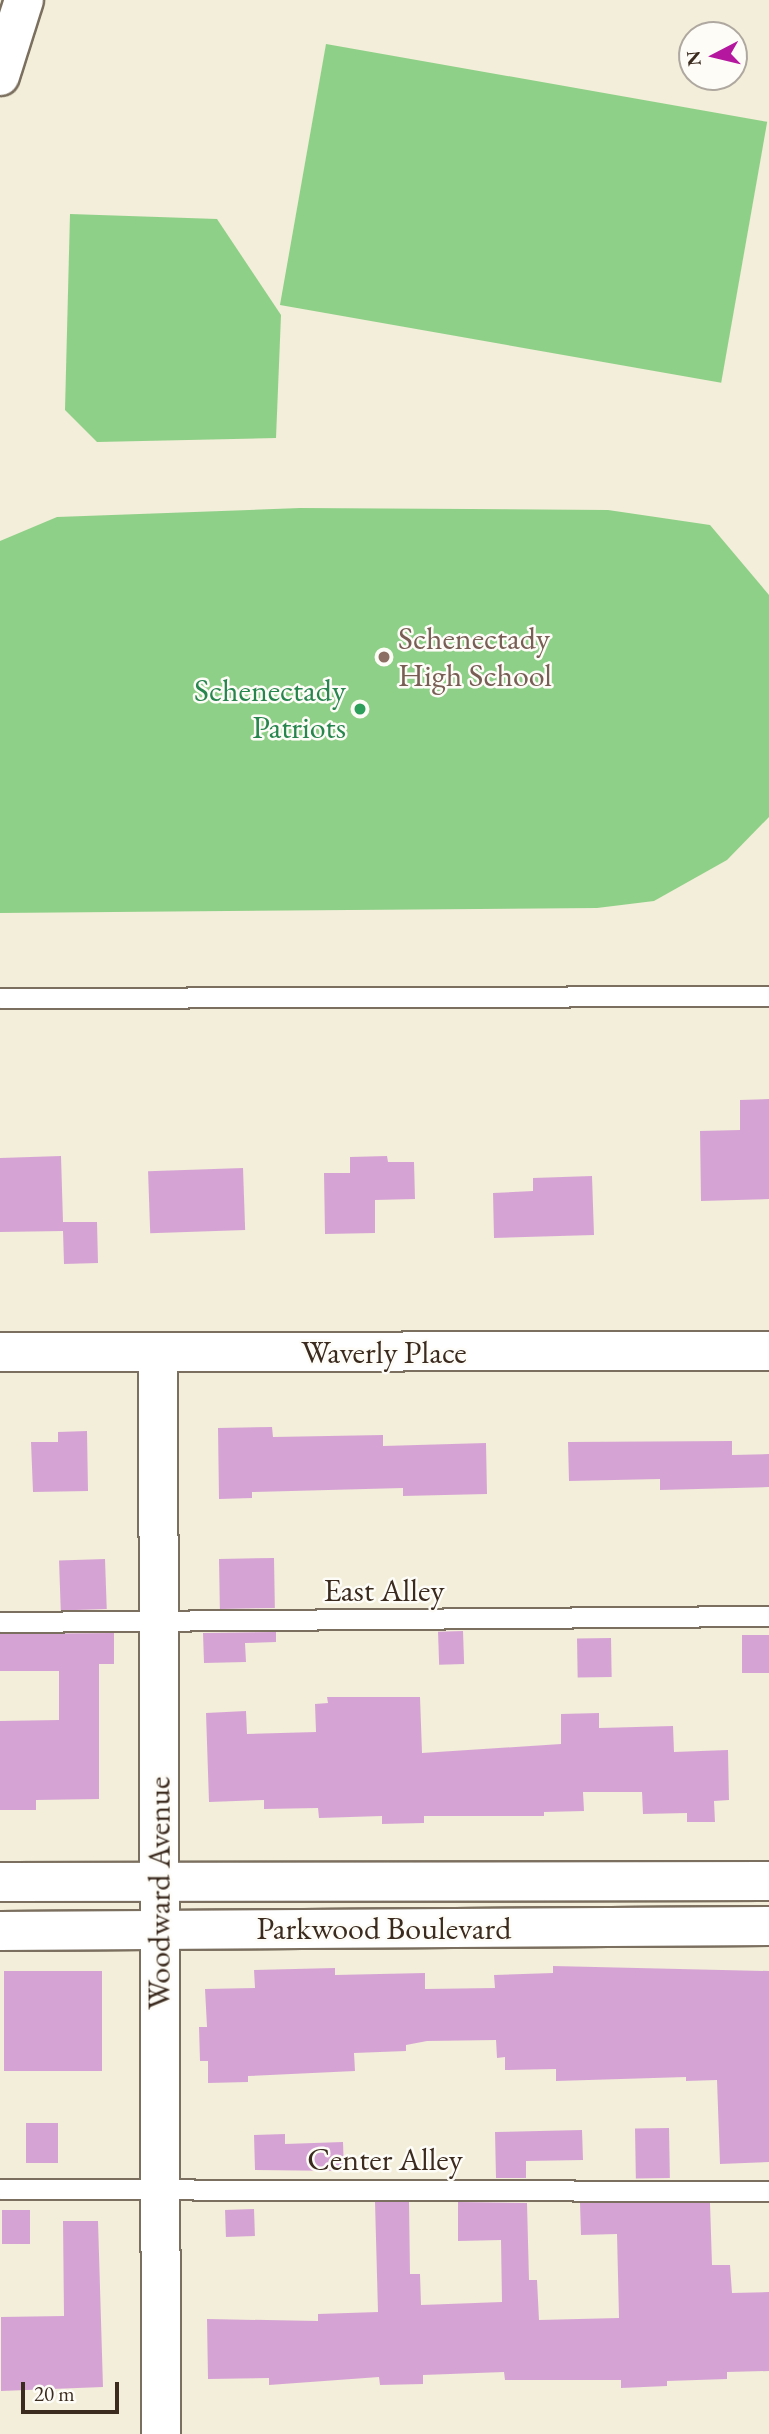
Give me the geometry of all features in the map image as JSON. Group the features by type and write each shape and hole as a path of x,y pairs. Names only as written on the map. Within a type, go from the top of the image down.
{"street":[{"path":"0,76 24,0"},
{"name":"Waverly Place","path":"0,1352 769,1351"},
{"name":"Woodward Avenue","path":"158,1352 161,2434"},
{"name":"Parkwood Boulevard","path":"0,1882 769,1881"},
{"name":"Parkwood Boulevard","path":"0,1931 769,1926"}],"lane":[{"path":"0,998 769,996"},
{"name":"East Alley","path":"0,1622 769,1616"},
{"path":"569,1881 571,1927"},
{"name":"Center Alley","path":"0,2189 769,2191"}],"green space":[{"path":"326,44 767,122 721,383 280,305"},
{"path":"70,214 217,219 281,315 276,438 97,442 65,410"},
{"path":"300,508 608,510 710,525 769,595 769,817 727,860 654,901 597,908 0,913 0,541 57,517"}],"building":[{"path":"769,1099 769,1199 701,1201 700,1131 740,1130 740,1100"},
{"path":"61,1156 63,1222 97,1222 98,1263 64,1264 63,1231 0,1232 0,1158"},
{"path":"387,1156 388,1162 414,1162 415,1199 375,1200 375,1233 325,1234 324,1173 350,1173 350,1157"},
{"path":"243,1168 245,1230 150,1233 148,1171"},
{"path":"592,1176 594,1235 494,1238 493,1193 533,1191 533,1178"},
{"path":"272,1427 273,1437 383,1435 383,1446 486,1443 487,1494 403,1496 403,1488 252,1492 252,1498 219,1499 218,1428"},
{"path":"87,1431 88,1491 33,1492 31,1442 58,1442 58,1432"},
{"path":"732,1441 732,1455 769,1454 769,1487 660,1490 660,1479 569,1481 568,1442"},
{"path":"274,1558 275,1608 220,1609 219,1559"},
{"path":"105,1559 107,1609 61,1611 59,1561"},
{"path":"463,1631 464,1664 439,1665 438,1632"},
{"path":"276,1632 276,1642 245,1643 246,1662 204,1663 203,1633"},
{"path":"114,1633 114,1664 99,1664 99,1799 36,1800 36,1810 0,1810 0,1721 59,1720 59,1671 0,1671 0,1634"},
{"path":"742,1635 769,1635 769,1673 742,1673"},
{"path":"611,1638 612,1677 578,1678 577,1639"},
{"path":"327,1697 420,1697 422,1753 561,1744 561,1714 599,1713 599,1728 673,1726 674,1752 728,1750 729,1800 714,1801 715,1822 687,1822 687,1813 643,1814 642,1792 583,1792 584,1811 544,1812 544,1816 424,1816 424,1823 382,1824 382,1816 319,1818 318,1808 264,1809 264,1800 209,1802 206,1713 246,1711 247,1734 316,1732 315,1704 328,1703"},
{"path":"553,1966 769,1971 769,2162 720,2164 717,2080 686,2081 686,2077 556,2081 556,2069 505,2070 505,2057 497,2058 496,2040 427,2041 406,2045 406,2051 354,2053 355,2071 248,2076 248,2082 208,2083 208,2061 200,2061 199,2027 207,2027 205,1989 255,1988 254,1970 335,1968 335,1975 425,1973 425,1989 495,1988 494,1975 553,1973"},
{"path":"4,1971 102,1971 102,2071 4,2071"},
{"path":"26,2123 58,2123 58,2163 26,2163"},
{"path":"669,2128 670,2178 636,2179 635,2129"},
{"path":"582,2130 583,2160 526,2161 526,2178 496,2178 495,2132"},
{"path":"285,2134 285,2144 343,2142 344,2171 255,2170 254,2135"},
{"path":"375,2202 409,2202 410,2274 420,2274 421,2305 502,2302 501,2240 458,2241 458,2202 527,2203 529,2280 537,2280 539,2320 619,2318 617,2234 581,2235 580,2203 710,2203 712,2265 730,2265 732,2293 769,2292 769,2371 727,2372 727,2379 667,2381 667,2386 621,2388 621,2380 505,2380 504,2372 423,2375 423,2384 380,2385 379,2377 269,2385 269,2378 208,2379 207,2319 318,2321 318,2314 378,2312"},
{"path":"254,2209 255,2236 226,2237 225,2210"},
{"path":"2,2210 30,2210 30,2244 2,2244"},
{"path":"63,2221 98,2221 103,2387 1,2391 1,2317 64,2316"}],"place":[{"name":"Schenectady High School","path":"384,657"},
{"name":"Schenectady Patriots","path":"360,709"}]}
